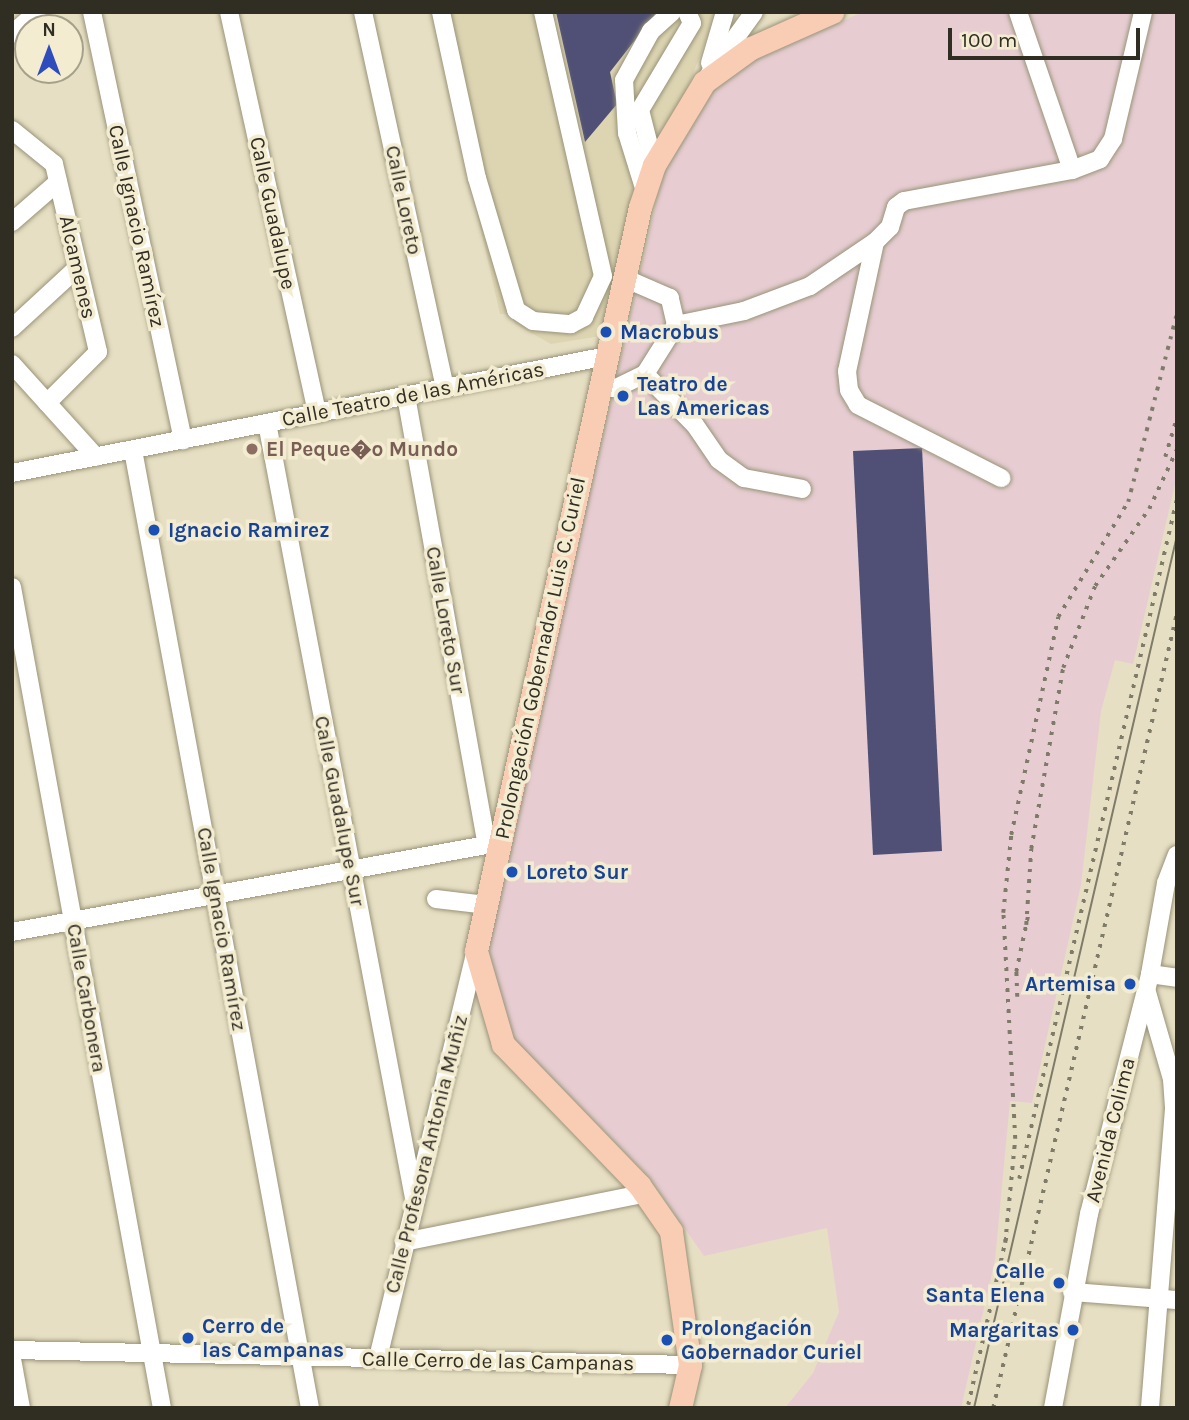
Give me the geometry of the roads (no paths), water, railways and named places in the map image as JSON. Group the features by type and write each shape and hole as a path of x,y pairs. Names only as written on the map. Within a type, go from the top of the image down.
{"main road":[{"name":"Prolongación Gobernador Luis C. Curiel","path":"680,1408 686,1330 671,1231 646,1193 503,1044 476,951 486,905 493,843 624,278 654,165 704,82 751,48 832,12"},
{"name":"Prolongación Gobernador Luis C. Curiel","path":"664,1408 684,1365"}],"street":[{"path":"12,34 37,12"},
{"name":"Calle Ignacio Ramírez","path":"92,12 183,440"},
{"name":"Calle Guadalupe","path":"229,12 317,413"},
{"name":"Calle Loreto","path":"363,12 445,388"},
{"path":"441,12 477,178 516,310 533,321 571,324 584,317 603,276 543,12"},
{"path":"654,165 624,80 651,31 672,12"},
{"path":"645,191 633,111 692,23 687,12"},
{"path":"704,82 725,12"},
{"path":"704,82 754,12"},
{"path":"1018,12 1072,170"},
{"path":"676,325 744,311 810,286 874,242 890,227 896,207 904,201 1072,170 1100,159 1113,139 1143,12"},
{"name":"Alcamenes","path":"12,130 54,164 98,352 47,403"},
{"path":"12,222 58,183"},
{"path":"874,242 847,371 849,390 858,405 1001,478"},
{"path":"12,328 77,268"},
{"path":"600,388 616,388 645,374 676,325 670,298 624,278"},
{"name":"Calle Teatro de las Américas","path":"12,473 607,356"},
{"path":"12,364 96,457"},
{"path":"645,374 695,425 719,460 744,478 802,489"},
{"name":"Calle Loreto Sur","path":"406,396 493,843"},
{"name":"Calle Guadalupe Sur","path":"267,423 414,1198"},
{"name":"Calle Ignacio Ramírez","path":"133,450 310,1408"},
{"name":"Calle Carbonera","path":"12,587 162,1408"},
{"path":"12,932 493,843"},
{"name":"Avenida Colima","path":"1053,1408 1072,1292 1177,855"},
{"path":"436,899 486,905"},
{"name":"Calle Profesora Antonia Muñiz","path":"378,1358 414,1198 476,951"},
{"path":"1150,1408 1175,1079 1148,981 1177,978"},
{"path":"404,1242 646,1193"},
{"path":"1072,1292 1177,1300"},
{"name":"Calle Cerro de las Campanas","path":"12,1350 684,1365"},
{"path":"12,1359 22,1408"}],"tram line":[{"path":"974,1408 1177,536"}],"railway":[{"path":"1005,1243 1015,1139 1003,913 1011,835 1058,617 1128,502 1177,313"},
{"path":"1165,457 1177,417"},
{"path":"1026,925 1031,849 1063,668 1095,586 1149,509 1177,449"},
{"path":"1019,1179 1177,498"},
{"path":"993,1408 1177,612"},
{"path":"1017,997 1016,972 1028,915"},
{"path":"968,1405 1007,1234"}],"place":[{"name":"Macrobus","path":"606,332"},
{"name":"Teatro de Las Americas","path":"623,396"},
{"name":"El Peque�o Mundo","path":"252,449"},
{"name":"Ignacio Ramirez","path":"154,530"},
{"name":"Loreto Sur","path":"512,872"},
{"name":"Artemisa","path":"1130,984"},
{"name":"Calle Santa Elena","path":"1059,1283"},
{"name":"Margaritas","path":"1073,1330"},
{"name":"Cerro de las Campanas","path":"188,1338"},
{"name":"Prolongación Gobernador Curiel","path":"667,1340"}]}
